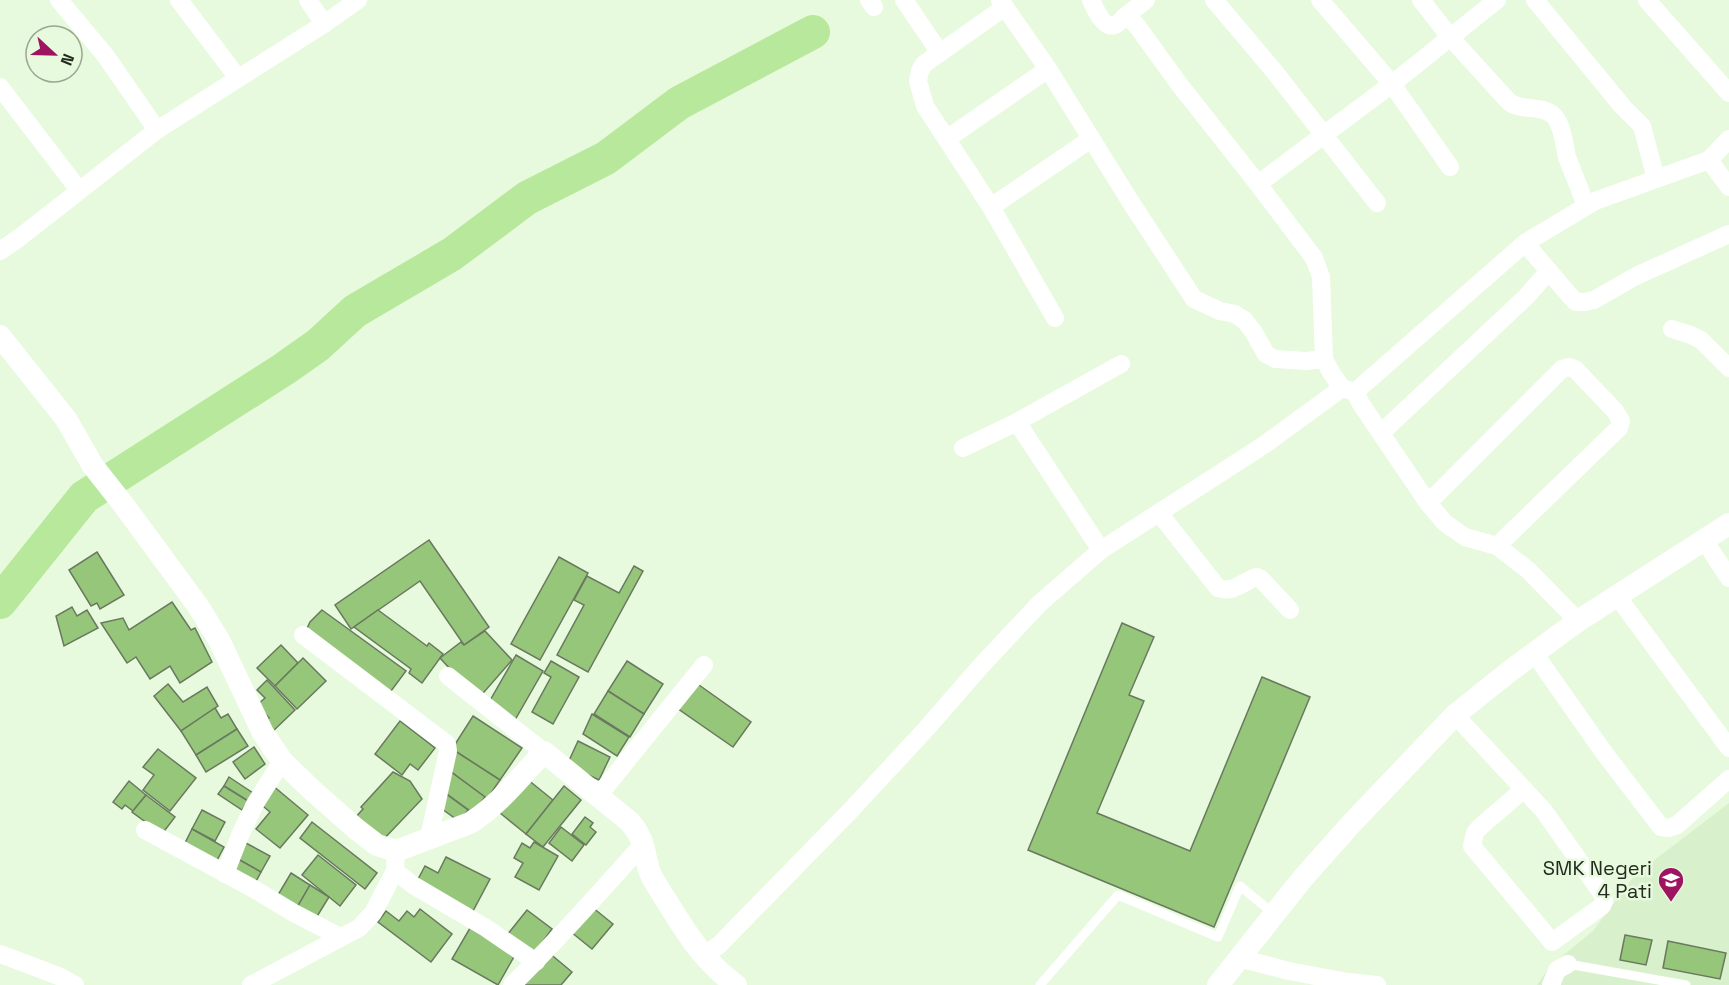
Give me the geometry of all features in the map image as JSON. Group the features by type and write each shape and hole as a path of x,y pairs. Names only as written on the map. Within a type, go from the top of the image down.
{"street":[{"path":"59,0 105,55 157,130"},
{"path":"179,0 238,78"},
{"path":"308,0 324,24"},
{"path":"0,251 157,130 358,0"},
{"path":"904,0 940,53"},
{"path":"1091,0 1105,23 1110,25 1116,24 1146,0"},
{"path":"1214,0 1274,71 1377,203"},
{"path":"1320,0 1392,84 1450,167"},
{"path":"1422,0 1450,37 1509,102 1518,107 1540,109 1554,116 1586,206"},
{"path":"1258,184 1392,84 1497,0"},
{"path":"1535,0 1623,107 1642,126 1656,178"},
{"path":"1647,0 1729,93"},
{"path":"1055,318 992,207 926,106 918,81 924,64 1002,3 1048,69 1194,299 1220,311 1236,314 1245,320 1266,354 1275,359 1306,361 1324,359"},
{"path":"1127,15 1314,258 1321,276 1324,359 1332,374 1361,404 1428,503 1457,532 1465,537 1497,546 1528,570 1578,621"},
{"path":"948,138 1048,69"},
{"path":"0,87 79,190"},
{"path":"992,207 1091,139"},
{"path":"703,956 719,945 850,811 1039,604 1101,550 1349,390 1525,243 1595,201 1709,160 1729,139"},
{"path":"1709,160 1729,187"},
{"path":"1525,243 1576,302 1585,302 1594,300 1636,276 1729,234"},
{"path":"1381,432 1526,297 1549,271"},
{"path":"1672,329 1701,340 1729,368"},
{"path":"0,336 66,419 93,466 198,606 219,640 264,734 282,761 312,790 395,861 412,885 486,928 536,962"},
{"path":"963,448 1017,422 1121,364"},
{"path":"1428,503 1562,369 1569,367 1575,369 1616,411 1621,421 1619,428 1497,546"},
{"path":"1017,422 1101,550"},
{"path":"1159,513 1218,588 1224,591 1231,590 1257,577 1290,610"},
{"path":"1218,985 1303,878 1455,715 1578,621 1729,524"},
{"path":"1704,540 1729,578"},
{"path":"1617,596 1729,748"},
{"path":"303,635 447,744 448,751 429,838"},
{"path":"1534,653 1660,827 1669,828 1677,825 1729,779"},
{"path":"599,795 704,665"},
{"path":"448,676 630,822 643,844 646,862 652,877 703,956 736,985"},
{"path":"1455,715 1524,789 1544,811 1604,898 1602,906 1552,942 1472,846 1475,833 1480,827 1524,789"},
{"path":"251,985 359,928 373,913 395,861 429,838 470,823 479,817 501,799 544,752"},
{"path":"225,874 255,804 282,761"},
{"path":"145,830 340,937"},
{"path":"512,985 536,962 643,844"},
{"path":"0,954 61,977 75,985"},
{"path":"1239,958 1289,971 1377,985"},
{"path":"1551,985 1557,970 1568,964"}],"lane":[{"path":"1040,985 1118,895 1218,937 1239,886 1275,914"},
{"path":"1568,964 1686,985"}],"shaded area":[{"name":"SMK Negeri 4 Pati","path":"1729,803 1729,985 1537,985 1550,966 1593,931 1635,875"}],"building":[{"path":"429,540 489,627 464,645 420,581 351,629 335,605"},
{"path":"97,552 124,595 100,609 97,603 91,606 69,570"},
{"path":"559,557 588,573 540,660 511,644"},
{"path":"634,566 643,571 588,672 557,655 584,605 574,600 587,576 619,593"},
{"path":"172,602 191,630 195,628 212,662 180,683 170,666 150,679 136,657 127,663 101,623 123,618 129,630"},
{"path":"72,607 77,616 87,610 98,628 64,646 56,616"},
{"path":"322,610 406,671 388,695 304,635 310,622"},
{"path":"378,610 427,646 429,643 443,654 422,683 409,673 411,669 354,627"},
{"path":"1122,623 1154,637 1129,695 1144,701 1097,813 1190,851 1262,677 1310,697 1214,927 1028,850"},
{"path":"485,631 512,660 478,699 440,658 461,642 464,645"},
{"path":"281,645 298,663 275,686 257,668"},
{"path":"516,655 543,671 515,720 488,704"},
{"path":"303,658 326,681 297,709 275,686"},
{"path":"551,661 579,677 553,724 532,712 551,677 544,673"},
{"path":"627,661 663,684 644,714 608,691"},
{"path":"267,680 295,710 271,733 263,724 269,718 257,705 265,698 257,690"},
{"path":"692,680 751,722 733,747 674,706"},
{"path":"168,684 183,702 207,687 218,706 181,731 154,696"},
{"path":"608,691 644,714 630,737 594,714"},
{"path":"215,708 221,718 228,714 237,729 196,755 181,731"},
{"path":"592,714 629,737 617,756 583,734"},
{"path":"473,716 522,748 500,780 452,749"},
{"path":"400,721 435,748 418,770 410,764 402,775 375,754"},
{"path":"237,729 248,746 206,772 196,755"},
{"path":"578,741 610,757 599,780 567,765"},
{"path":"254,747 265,764 245,779 233,762"},
{"path":"158,749 196,778 170,811 143,790 154,775 143,767"},
{"path":"452,749 500,780 487,799 445,767"},
{"path":"447,769 485,797 473,813 440,789"},
{"path":"393,772 410,781 422,799 380,843 354,819 363,809 361,807"},
{"path":"229,777 253,793 248,801 224,786"},
{"path":"527,779 553,800 526,834 500,813"},
{"path":"129,781 146,795 133,811 125,805 122,809 113,802"},
{"path":"272,785 308,815 280,848 256,829 270,812 258,802"},
{"path":"224,786 248,801 242,810 218,794"},
{"path":"564,786 581,800 543,847 526,834"},
{"path":"446,794 468,810 460,822 438,806"},
{"path":"146,795 175,817 162,834 132,812"},
{"path":"202,810 225,822 215,841 192,829"},
{"path":"585,817 593,823 590,827 596,832 586,845 572,834"},
{"path":"312,822 377,873 365,889 300,838"},
{"path":"561,827 584,845 572,861 549,843"},
{"path":"192,829 224,847 214,866 182,849"},
{"path":"244,842 270,856 261,872 236,858"},
{"path":"534,842 558,856 539,890 515,877 523,863 514,858 522,843 530,848"},
{"path":"318,855 356,885 340,906 302,875"},
{"path":"446,857 490,879 473,911 415,885 425,866 438,873"},
{"path":"236,858 261,872 253,887 228,873"},
{"path":"291,873 310,885 295,911 275,900"},
{"path":"310,885 329,897 313,923 295,911"},
{"path":"592,907 613,924 592,949 571,932"},
{"path":"420,909 452,934 431,962 378,922 386,911 399,921 407,911 414,917"},
{"path":"527,910 552,929 533,955 507,935"},
{"path":"470,928 515,955 498,985 452,959"},
{"path":"1625,935 1652,940 1646,965 1620,960"},
{"path":"1668,941 1726,953 1720,979 1663,968"},
{"path":"548,952 572,972 561,985 520,985"}],"waterway":[{"path":"0,602 84,497 284,369 318,345 355,311 452,254 527,198 606,158 679,103 813,32"}],"place":[{"name":"SMK Negeri 4 Pati","path":"1671,903"}]}
